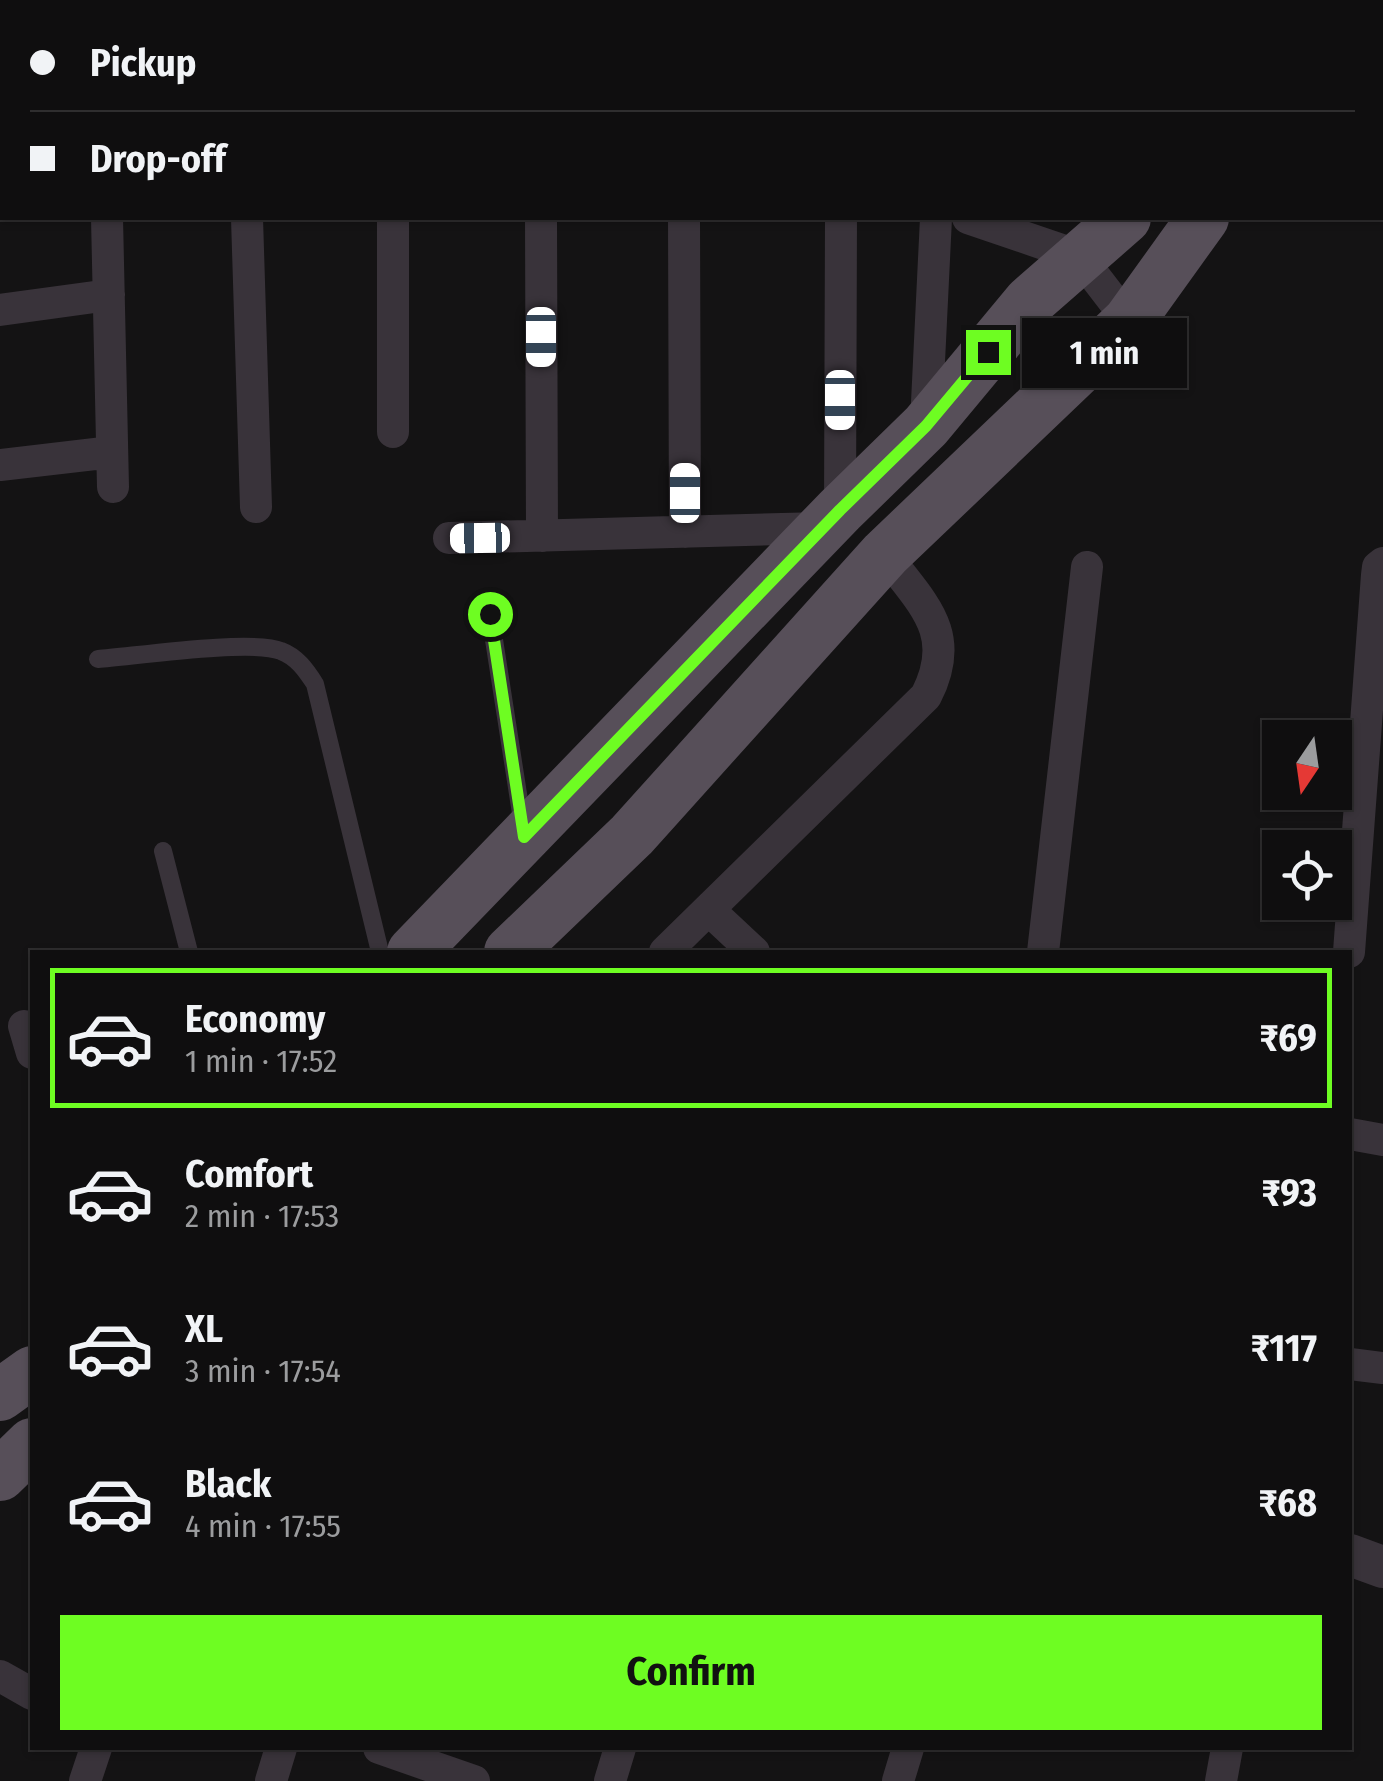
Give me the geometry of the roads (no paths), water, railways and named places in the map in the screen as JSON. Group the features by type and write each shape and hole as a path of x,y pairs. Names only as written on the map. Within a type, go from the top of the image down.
{"main road":[{"path":"414,950 926,426 1029,302 1123,220"},
{"path":"512,950 632,835 885,554 1129,320 1202,220"},
{"path":"0,1394 30,1373"},
{"path":"0,1475 30,1446"}],"street":[{"path":"107,220 113,487"},
{"path":"247,220 256,506"},
{"path":"392,220 393,432"},
{"path":"541,220 542,536"},
{"path":"684,220 685,532"},
{"path":"448,538 685,532 831,519 841,220"},
{"path":"926,426 936,220"},
{"path":"974,220 1079,256 1129,320"},
{"path":"0,310 108,295"},
{"path":"0,465 112,452"},
{"path":"667,950 926,696 934,680 936,623 885,554"},
{"path":"1349,950 1377,575 1383,563"},
{"path":"1044,950 1087,567"},
{"path":"708,910 752,950"},
{"path":"1352,1134 1383,1140"},
{"path":"1352,1364 1383,1368"},
{"path":"1352,1557 1383,1567"},
{"path":"0,1676 30,1693"},
{"path":"85,1781 95,1750"},
{"path":"271,1781 280,1750"},
{"path":"385,1750 474,1781"},
{"path":"610,1781 619,1750"},
{"path":"898,1781 907,1750"},
{"path":"1220,1781 1227,1750"}],"lane":[{"path":"490,614 524,837"},
{"path":"98,659 254,646 281,650 302,664 315,684 380,950"},
{"path":"163,851 188,950"}]}
